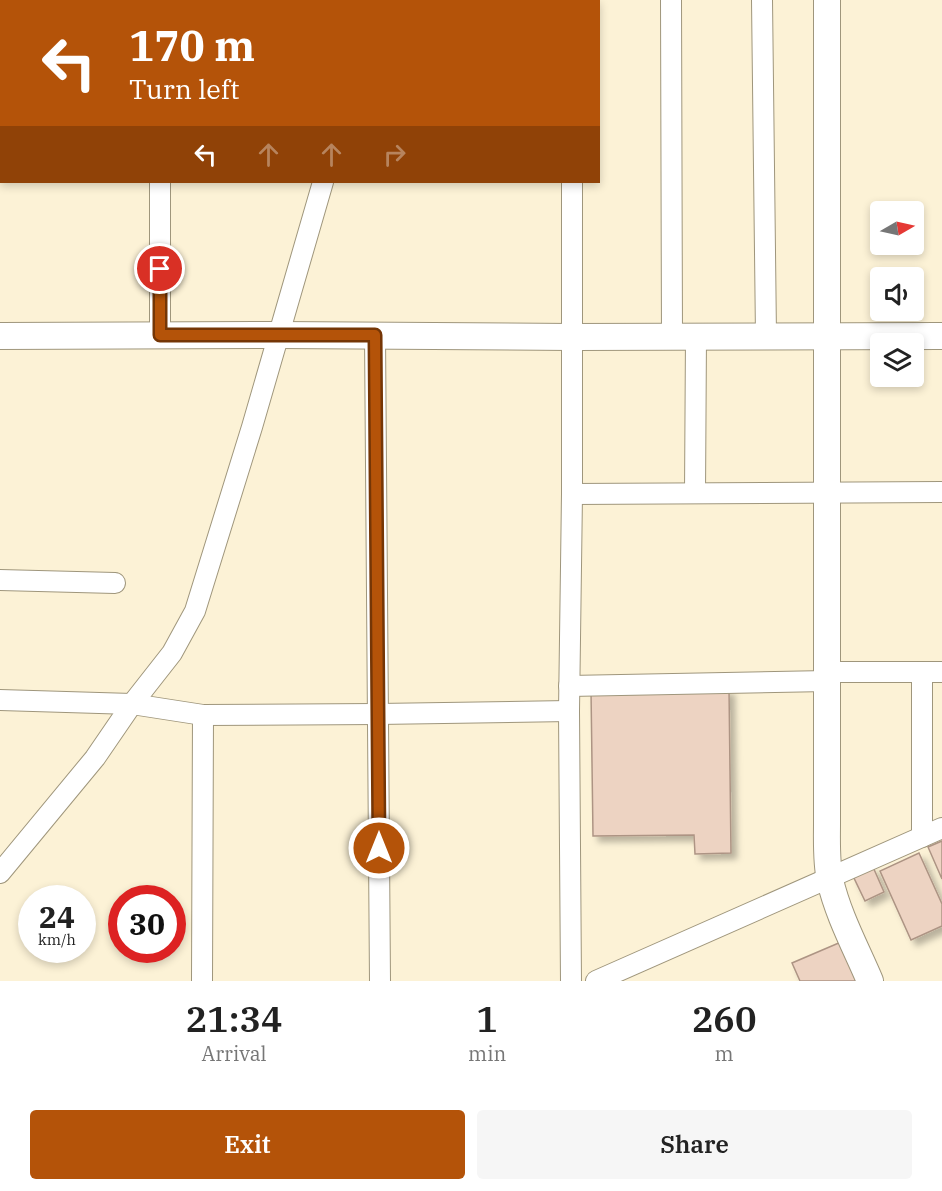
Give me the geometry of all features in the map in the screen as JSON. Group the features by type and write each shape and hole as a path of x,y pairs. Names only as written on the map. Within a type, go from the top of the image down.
{"street":[{"path":"671,0 684,336 695,493"},
{"path":"762,0 766,336"},
{"path":"827,0 827,823 830,878 838,908 870,981"},
{"path":"160,183 160,335"},
{"path":"0,873 95,758 132,704 172,653 195,611 252,427 323,183"},
{"path":"571,981 569,686 572,494 572,183"},
{"path":"375,335 380,981"},
{"path":"0,336 942,336"},
{"path":"572,494 942,492"},
{"path":"0,580 115,583"},
{"path":"922,672 922,837"},
{"path":"569,686 942,672"},
{"path":"0,700 132,704 203,715 569,711"},
{"path":"202,981 203,715"},
{"path":"596,981 942,828"}],"building":[{"path":"729,689 731,853 695,854 694,835 593,836 591,691"},
{"path":"942,841 942,879 928,847"},
{"path":"919,853 942,904 942,926 911,940 880,871"},
{"path":"873,867 884,892 865,901 853,876"},
{"path":"841,942 859,981 800,981 792,963"}],"route":[{"path":"160,269 160,335 375,335 379,848"}]}
